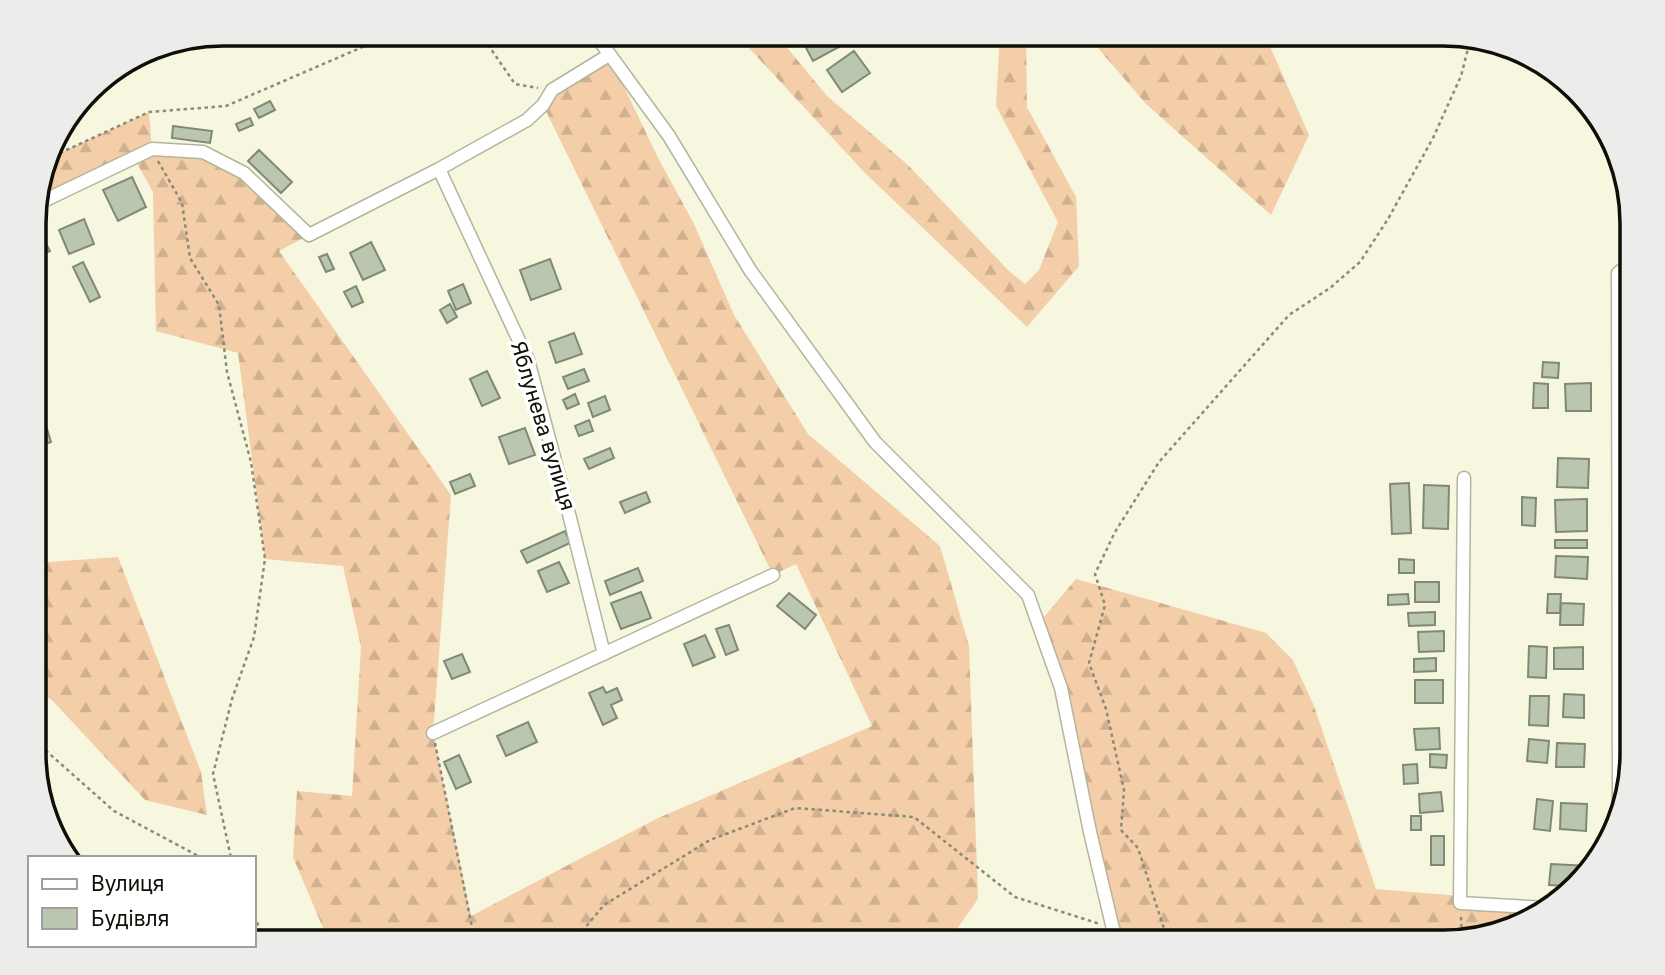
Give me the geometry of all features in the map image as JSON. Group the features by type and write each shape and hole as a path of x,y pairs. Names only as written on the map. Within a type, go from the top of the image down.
{"street":[{"path":"603,46 669,136 750,270 875,442 1028,595 1062,688 1090,832 1113,929"},
{"path":"47,199 152,149 203,152 244,173 309,235 439,169 527,120 543,105 552,90 610,55"},
{"name":"Яблунева вулиця","path":"439,169 528,360 604,654"},
{"path":"1619,272 1619,765"},
{"path":"1464,478 1460,903 1529,907"},
{"path":"433,733 773,575"}],"path":[{"path":"60,153 149,112 226,106 366,46"},
{"path":"489,46 515,84 552,90"},
{"path":"1164,929 1138,848 1121,830 1124,790 1106,709 1089,663 1105,605 1095,574 1115,532 1159,462 1289,315 1330,288 1360,262 1388,219 1433,138 1461,76 1468,48"},
{"path":"152,149 182,203 190,258 219,305 227,372 251,462 265,559 254,637 232,699 213,774 231,856"},
{"path":"433,733 473,930"},
{"path":"46,751 114,811 198,856"},
{"path":"583,930 604,905 710,840 795,808 914,817 1015,897 1113,929"},
{"path":"1460,903 1461,928"}],"green space":[{"path":"747,46 786,46 827,96 907,164 1009,271 1025,284 1039,270 1058,222 996,106 999,46 1026,46 1027,107 1076,197 1079,266 1027,327 865,173"},
{"path":"1096,46 1270,46 1309,135 1271,215 1146,104"},
{"path":"609,55 657,156 694,224 734,315 808,434 940,546 969,646 978,899 957,929 324,930 293,857 297,791 352,796 361,647 343,566 265,559 238,353 156,331 153,192 134,158 47,198 60,153 149,112 152,149 203,152 244,173 309,235 279,251 451,495 433,733 471,916 656,819 872,726 796,564 773,575 543,105 552,90"},
{"path":"118,557 201,772 207,815 145,800 51,699 46,697 46,562"},
{"path":"1076,579 1266,633 1293,660 1314,706 1376,889 1460,896 1460,902 1529,907 1488,923 1454,929 1118,929 1038,624"}],"building":[{"path":"805,46 841,46 813,61"},
{"path":"854,51 870,73 842,92 827,70"},
{"path":"270,101 275,110 259,118 254,109"},
{"path":"250,118 253,125 239,131 236,124"},
{"path":"173,126 212,131 210,143 172,138"},
{"path":"259,150 292,182 281,193 248,161"},
{"path":"132,177 146,207 118,221 103,190"},
{"path":"84,219 94,244 69,254 59,230"},
{"path":"371,242 385,270 363,280 350,253"},
{"path":"327,254 334,269 326,272 319,257"},
{"path":"550,259 561,289 531,300 520,270"},
{"path":"83,262 100,297 90,302 73,267"},
{"path":"463,284 471,303 456,310 448,291"},
{"path":"356,286 363,302 352,307 344,292"},
{"path":"450,304 457,317 447,323 440,310"},
{"path":"574,333 582,354 556,363 549,342"},
{"path":"1543,362 1559,363 1558,378 1542,377"},
{"path":"584,369 589,381 568,389 563,377"},
{"path":"487,371 500,398 482,406 470,379"},
{"path":"1534,383 1548,384 1548,408 1533,408"},
{"path":"1591,383 1591,411 1566,411 1565,384"},
{"path":"575,394 579,404 567,409 563,400"},
{"path":"605,396 610,410 593,417 588,403"},
{"path":"589,420 593,431 579,436 575,426"},
{"path":"46,425 51,442 46,444"},
{"path":"525,428 535,455 509,464 499,437"},
{"path":"610,448 614,458 589,469 584,459"},
{"path":"1558,458 1589,459 1588,488 1557,487"},
{"path":"470,474 475,486 455,494 450,482"},
{"path":"1409,483 1411,533 1392,534 1390,484"},
{"path":"1424,485 1449,486 1448,529 1423,528"},
{"path":"646,492 650,502 625,513 620,502"},
{"path":"1522,497 1536,498 1535,526 1522,525"},
{"path":"1587,499 1587,531 1556,532 1555,500"},
{"path":"565,531 570,543 527,563 521,551"},
{"path":"1555,540 1587,540 1587,548 1555,548"},
{"path":"1556,556 1588,557 1587,579 1555,577"},
{"path":"1399,559 1414,560 1414,573 1399,573"},
{"path":"559,562 569,583 547,592 538,571"},
{"path":"638,568 643,581 610,595 605,581"},
{"path":"1415,582 1439,582 1439,602 1415,602"},
{"path":"641,592 651,618 621,629 611,603"},
{"path":"789,593 816,615 805,629 777,606"},
{"path":"1408,594 1409,604 1388,605 1388,595"},
{"path":"1548,594 1561,594 1560,613 1547,613"},
{"path":"1561,603 1584,604 1583,625 1560,625"},
{"path":"1435,612 1435,625 1409,626 1408,613"},
{"path":"729,625 738,650 726,655 716,629"},
{"path":"1444,631 1444,651 1419,652 1418,632"},
{"path":"705,635 715,657 693,666 684,644"},
{"path":"1529,646 1547,647 1546,678 1528,677"},
{"path":"1583,647 1583,669 1554,669 1554,648"},
{"path":"462,654 470,672 452,679 444,661"},
{"path":"1436,658 1436,671 1414,672 1414,659"},
{"path":"1415,680 1443,680 1443,703 1415,703"},
{"path":"603,687 606,693 617,688 622,700 611,705 617,718 603,725 589,693"},
{"path":"1564,694 1584,695 1584,718 1563,717"},
{"path":"1530,696 1549,696 1548,726 1529,725"},
{"path":"528,722 537,742 506,756 497,736"},
{"path":"1439,728 1440,749 1416,750 1414,729"},
{"path":"1529,739 1549,741 1547,763 1527,761"},
{"path":"1557,743 1585,744 1584,767 1556,767"},
{"path":"1430,754 1447,755 1446,768 1430,767"},
{"path":"459,755 471,782 456,789 444,762"},
{"path":"1417,764 1418,783 1404,784 1403,765"},
{"path":"1441,792 1443,811 1420,813 1419,794"},
{"path":"1537,799 1553,801 1550,831 1534,829"},
{"path":"1561,803 1587,804 1586,831 1560,829"},
{"path":"1411,816 1421,816 1421,830 1411,830"},
{"path":"1431,836 1444,836 1444,865 1431,865"},
{"path":"1551,864 1578,865 1559,886 1549,885"}]}
